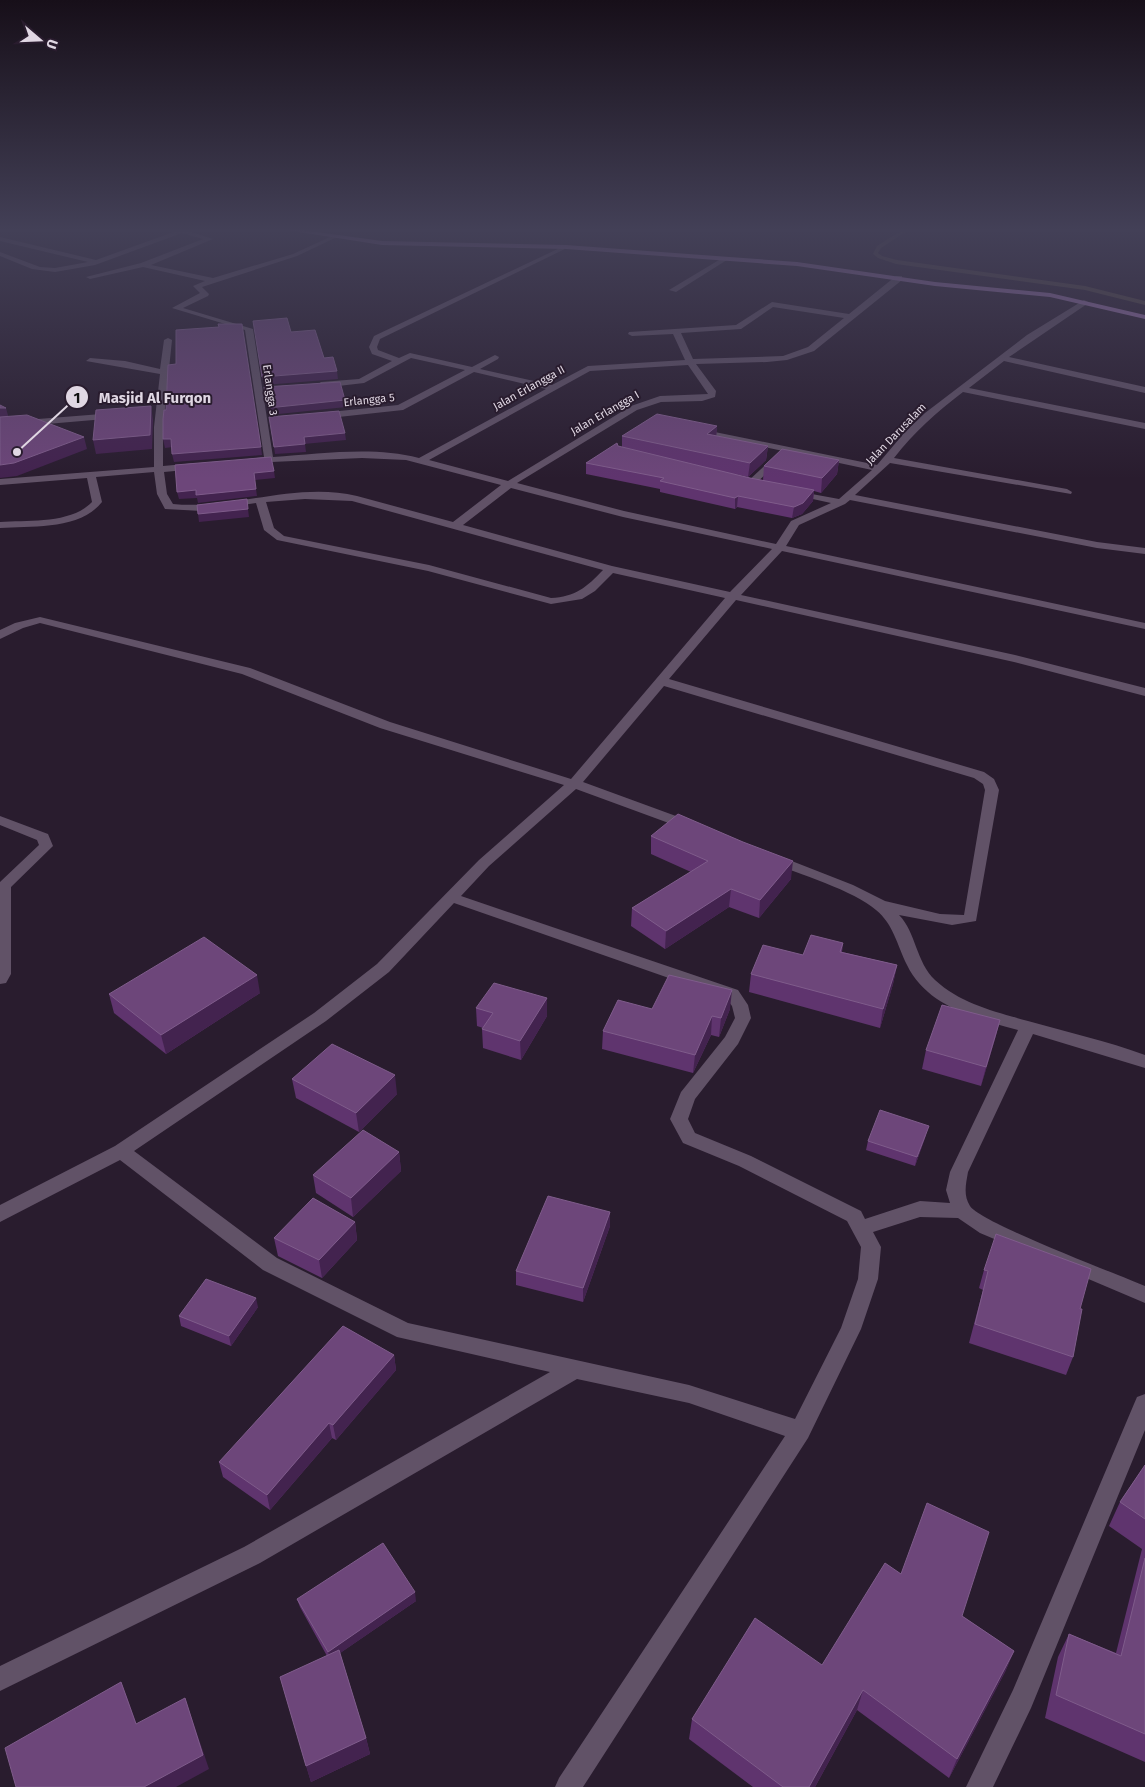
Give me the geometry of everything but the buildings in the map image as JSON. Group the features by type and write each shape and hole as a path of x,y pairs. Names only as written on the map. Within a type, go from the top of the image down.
{"main road":[{"path":"1126,312 1145,317"}],"street":[{"name":"Erlangga 3","path":"189,312 244,326 249,329 263,389 269,460"},
{"path":"397,360 375,352 373,347 376,338 429,312"},
{"path":"632,334 738,328 760,312"},
{"path":"822,312 850,317"},
{"name":"Jalan Erlangga II","path":"422,460 588,369 690,362 767,360 792,356 811,349 856,312"},
{"name":"Jalan Darusalam","path":"0,1214 121,1151 320,1017 383,968 453,898 484,863 574,784 734,595 778,548 795,523 844,499 888,460 908,434 960,389 1001,358 1069,312"},
{"path":"676,331 690,362"},
{"path":"168,340 165,373 155,412 159,469 164,498 169,507 186,509 260,500 335,496 353,498 610,569 734,595 1015,659 1145,692"},
{"path":"312,386 361,381 397,360 415,356 554,388"},
{"name":"Erlangga 5","path":"312,416 400,408 415,402 495,357"},
{"path":"1001,358 1145,390"},
{"path":"90,361 125,364 165,373"},
{"name":"Jalan Erlangga I","path":"509,484 624,413 646,402 710,397 712,391 690,362"},
{"path":"960,389 1145,426"},
{"path":"0,425 122,415"},
{"path":"698,430 878,468"},
{"path":"750,484 787,449"},
{"path":"241,462 375,455 422,460 622,514 1145,626"},
{"path":"888,460 1067,492"},
{"path":"0,482 204,465"},
{"path":"0,525 49,521 86,514 93,510 97,502 91,475"},
{"path":"454,527 509,484"},
{"path":"786,491 844,499 1088,544 1145,551"},
{"path":"260,500 269,530 280,538 421,566 552,601 569,601 579,598 589,592 610,569"},
{"path":"0,635 19,625 40,620 246,671 385,725 574,784 703,831"},
{"path":"662,680 979,776 989,782 992,790 971,918 964,922 880,905 848,888 756,851"},
{"path":"0,820 43,837 46,846 2,889 3,974 0,979"},
{"path":"453,898 732,994 740,1005 743,1018 732,1040 687,1097 680,1119 689,1138 745,1161 854,1216 871,1246 868,1280 850,1328 800,1431 568,1787"},
{"path":"880,905 897,922 915,966 929,984 953,1002 984,1015 1145,1062"},
{"path":"962,1210 955,1190 959,1172 1028,1027"},
{"path":"121,1151 270,1264 404,1331 689,1394 800,1431"},
{"path":"861,1228 920,1209 962,1210 987,1228 1145,1295"},
{"path":"0,1679 252,1555 577,1368"},
{"path":"979,1787 1022,1699 1145,1404"}],"place":[{"name":"Masjid Al Furqon","path":"17,452"}]}
